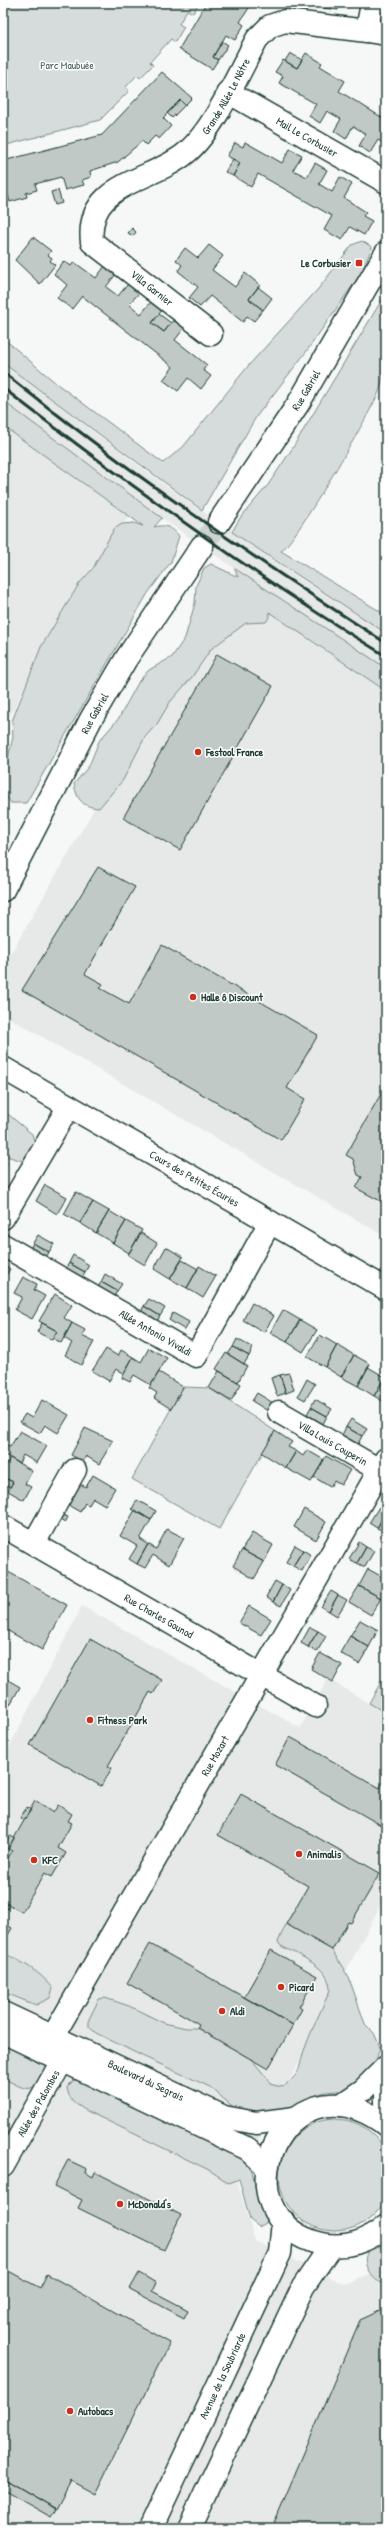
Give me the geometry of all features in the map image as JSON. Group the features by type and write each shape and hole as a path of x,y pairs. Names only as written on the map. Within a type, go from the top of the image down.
{"street":[{"name":"Grande Allée Le Nôtre","path":"92,242 90,225 100,206 115,190 133,180 169,166 187,153 202,137 257,39 270,26 286,21 376,32 372,3"},
{"name":"Mail Le Corbusier","path":"228,92 386,182"},
{"name":"Villa Garnier","path":"92,242 212,334"},
{"name":"Rue Gabriel","path":"218,522 298,404 386,253"},
{"name":"Rue Gabriel","path":"3,890 91,719 130,653 202,546"},
{"name":"Cours des Petites Écuries","path":"3,1068 386,1289"},
{"path":"3,1218 69,1106"},
{"name":"Allée Antonio Vivaldi","path":"3,1245 196,1356 270,1222"},
{"name":"Villa Louis Couperin","path":"279,1412 384,1468"},
{"name":"Rue Mozart","path":"53,2049 261,1675 384,1468"},
{"path":"34,1543 75,1470"},
{"name":"Rue Charles Gounod","path":"3,1526 315,1706"},
{"name":"Boulevard du Segrais","path":"3,2013 53,2049 248,2149 266,2166"},
{"name":"Boulevard du Segrais","path":"3,2032 53,2049 224,2117 256,2123 295,2118"},
{"name":"Allée des Palombes","path":"3,2166 53,2049"},
{"path":"341,2105 362,2090 386,2067"},
{"path":"386,2082 386,2125"},
{"path":"383,2231 355,2244 331,2246 302,2237 283,2221 272,2205 267,2186 266,2166 272,2148 281,2132 295,2118 317,2108 341,2105 358,2108 386,2125"},
{"name":"Avenue de la Soubriarde","path":"151,2528 280,2253 283,2221"},
{"path":"189,2528 303,2287 331,2246"}],"shaded area":[{"path":"3,363 168,487 289,571 386,633 386,668 273,595 133,498 3,401"},
{"path":"3,426 129,516 73,593 3,730"},
{"path":"248,590 308,639 386,691 386,1237 3,1014 3,967 116,771"},
{"path":"82,1606 300,1728 328,1679 386,1713 386,1894 237,2182 255,2241 344,2284 386,2267 386,2528 3,2528 3,1759"}],"green space":[{"name":"Parc Maubuée","path":"3,3 199,3 193,13 187,10 179,24 184,27 175,42 171,39 150,62 153,65 140,78 137,75 126,87 129,91 100,120 3,146"},
{"path":"362,241 372,247 362,272 306,352 256,417 202,510 3,363 3,338 57,384 163,463 183,447 249,365 319,288 352,245"},
{"path":"386,293 386,354 380,389 364,421 316,502 289,543 281,551 386,615 386,633 232,532 240,518 268,485 292,449"},
{"path":"3,401 162,518 154,527 168,527 174,530 179,536 171,562 148,593 26,803 11,803 5,795 3,779 13,737 12,721 41,647 79,584 93,568 114,529 122,524 134,523 143,526 3,426"},
{"path":"211,564 238,577 234,568 386,668 386,691 269,612 270,616 266,622 246,623 211,649 192,677 170,702 157,724 145,737 123,780 99,808 84,804 77,794 74,784 89,766 99,741 119,718 139,681 149,670 172,657 185,638 195,603 196,586 204,568"},
{"path":"3,1110 32,1134 35,1143 26,1162 3,1155"},
{"path":"183,1387 209,1388 275,1431 219,1529 132,1479"},
{"path":"386,1673 386,1713 369,1703"},
{"path":"286,1924 332,1950 349,1978 365,2024 374,2033 380,2047 374,2067 348,2090 325,2092 310,2097 294,2107 263,2114 238,2111 210,2087 140,2055 96,2033 89,2027 89,2019 99,1999 105,1998 129,2006 164,2023 186,2028 197,2028 251,2059 273,2085 283,2087 294,2077 299,2069 308,2041 330,1990 329,1982 325,1974 319,1968 281,1946 278,1942"},
{"path":"3,1953 24,1964 48,1982 53,1988 50,1998 36,2005 3,1992"},
{"path":"3,2041 43,2062 46,2068 42,2077 34,2087 24,2088 3,2078"},
{"path":"81,2078 234,2150 251,2166 258,2200 266,2218 266,2223 259,2227 250,2220 239,2179 229,2183 209,2170 87,2111 77,2104 71,2099 67,2087 73,2081"},
{"path":"335,2119 356,2123 374,2136 387,2154 391,2175 387,2196 374,2214 356,2227 335,2231 314,2227 296,2214 283,2196 279,2175 283,2154 296,2136 314,2123"},
{"path":"386,2246 386,2285 372,2276 365,2260 366,2255 370,2250"}],"building":[{"path":"206,3 252,3 240,22 244,25 235,40 226,35 213,57 218,60 212,69 179,49"},
{"path":"324,3 342,3 341,7 338,7 338,10 323,8"},
{"path":"222,41 228,45 218,60 213,57"},
{"path":"290,53 302,60 297,68 285,61"},
{"path":"306,53 322,63 320,66 345,81 339,91 386,120 386,145 378,140 370,153 359,146 366,134 353,126 346,139 334,131 341,119 327,111 320,123 309,116 316,104 279,83 283,76 275,72 283,60 297,68"},
{"path":"162,72 192,98 185,105 180,100 163,118 171,126 159,139 155,136 146,145 142,141 118,162 90,171 91,177 82,180 84,185 65,190 61,177 35,184 37,190 26,193 27,197 10,202 7,192 3,193 3,161 102,135"},
{"path":"180,100 185,105 172,118 167,113"},
{"path":"245,142 282,163 290,149 302,155 293,170 307,177 315,163 327,170 319,184 332,192 340,177 352,184 344,198 366,212 363,216 372,221 364,235 350,227 342,240 324,230 332,216 258,174 251,187 233,176 240,163 227,156 235,143 243,147"},
{"path":"233,159 240,163 233,176 225,172"},
{"path":"58,190 62,203 55,205 51,192"},
{"path":"132,228 136,232 133,236 128,233"},
{"path":"33,237 51,251 48,255 52,258 50,261 55,265 40,284 15,260"},
{"path":"209,245 223,256 212,270 235,287 245,273 260,285 249,299 263,310 254,321 247,316 243,322 210,296 200,307 189,298 198,287 178,271 182,265 176,260 185,248 198,258"},
{"path":"64,261 71,266 74,262 96,278 105,266 116,274 106,287 118,296 128,284 139,293 129,304 141,314 151,302 162,310 152,323 164,332 174,319 184,328 175,340 207,365 203,370 211,376 201,389 188,378 178,391 163,380 173,367 82,296 72,309 57,298 67,285 54,274"},
{"path":"258,287 272,298 263,310 249,299"},
{"path":"159,314 171,323 164,332 152,323"},
{"name":"Festool France","path":"217,654 273,686 180,850 123,818"},
{"name":"Halle ô Discount","path":"98,867 135,887 85,974 103,984 100,988 129,1004 162,945 318,1035 287,1088 305,1099 281,1140 22,990"},
{"path":"386,1085 386,1204 356,1188 362,1177 358,1175 353,1159 346,1155"},
{"path":"3,1161 7,1163 3,1169"},
{"path":"45,1185 67,1197 57,1214 36,1201"},
{"path":"76,1192 93,1202 80,1223 64,1214"},
{"path":"93,1202 109,1211 96,1233 80,1223"},
{"path":"386,1205 386,1216 381,1214"},
{"path":"109,1211 126,1221 113,1243 96,1233"},
{"path":"126,1221 142,1230 129,1253 113,1243"},
{"path":"141,1233 157,1243 145,1265 128,1255"},
{"path":"38,1235 54,1244 49,1252 33,1243"},
{"path":"33,1243 49,1252 45,1260 29,1251"},
{"path":"166,1247 183,1257 170,1279 154,1269"},
{"path":"73,1255 89,1265 85,1272 69,1263"},
{"path":"182,1260 198,1269 187,1288 170,1279"},
{"path":"69,1263 85,1272 81,1280 64,1271"},
{"path":"3,1265 10,1269 3,1280"},
{"path":"199,1266 216,1276 203,1298 187,1288"},
{"path":"105,1274 122,1284 117,1291 101,1282"},
{"path":"23,1277 37,1284 34,1290 45,1296 32,1319 15,1310 22,1297 14,1293"},
{"path":"101,1282 117,1291 113,1299 97,1289"},
{"path":"55,1294 72,1305 64,1318 72,1323 61,1343 53,1338 57,1331 39,1321"},
{"path":"149,1299 165,1308 160,1316 144,1306"},
{"path":"252,1303 274,1316 264,1332 243,1320"},
{"path":"144,1306 160,1316 156,1323 140,1314"},
{"path":"283,1310 300,1320 287,1342 270,1333"},
{"path":"173,1313 189,1322 185,1330 169,1320"},
{"path":"300,1320 317,1330 303,1352 287,1342"},
{"path":"42,1323 57,1331 52,1340 37,1332"},
{"path":"72,1323 85,1330 82,1336 94,1342 81,1365 65,1355 72,1343 64,1338"},
{"path":"320,1335 337,1345 325,1367 307,1357"},
{"path":"237,1339 253,1348 249,1356 233,1347"},
{"path":"337,1345 354,1355 341,1377 325,1367"},
{"path":"233,1347 249,1356 244,1364 228,1354"},
{"path":"149,1348 167,1358 151,1385 134,1375 130,1382 122,1378 133,1357 141,1362"},
{"path":"106,1349 118,1356 121,1350 133,1357 124,1373 116,1369 109,1381 92,1371"},
{"path":"226,1353 247,1366 238,1382 216,1369"},
{"path":"354,1355 370,1364 358,1386 341,1377"},
{"path":"368,1367 385,1377 374,1396 358,1386"},
{"path":"219,1371 241,1384 231,1401 209,1388"},
{"path":"159,1372 183,1387 171,1409 154,1398 157,1393 149,1388"},
{"path":"289,1373 294,1390 286,1393 280,1375"},
{"path":"280,1375 286,1393 277,1396 271,1378"},
{"path":"386,1375 386,1403 374,1396"},
{"path":"307,1379 315,1384 305,1400 298,1396"},
{"path":"257,1393 273,1403 268,1411 252,1401"},
{"path":"315,1399 332,1409 327,1416 311,1407"},
{"path":"42,1400 69,1415 58,1433 45,1425 40,1433 20,1422 25,1414 32,1418"},
{"path":"311,1407 327,1416 323,1424 307,1414"},
{"path":"351,1419 367,1429 362,1436 346,1427"},
{"path":"346,1427 362,1436 358,1444 342,1435"},
{"path":"85,1428 113,1441 99,1464 86,1456 83,1462 71,1455"},
{"path":"20,1431 47,1446 37,1463 23,1455 19,1463 3,1454 4,1444 10,1447"},
{"path":"275,1431 292,1442 288,1447 296,1451 286,1468 262,1453"},
{"path":"307,1450 324,1460 311,1482 286,1468 296,1451 303,1456"},
{"path":"326,1456 350,1470 341,1485 334,1481 330,1487 314,1477"},
{"path":"10,1458 32,1471 25,1484 31,1487 24,1500 8,1491 13,1482 3,1477 3,1470"},
{"path":"93,1475 115,1488 105,1505 93,1498 89,1505 85,1503 80,1512 68,1505 80,1484 86,1487"},
{"path":"3,1477 13,1482 10,1487 3,1483"},
{"path":"137,1500 156,1511 151,1520 132,1509"},
{"path":"379,1507 386,1512 377,1528 369,1523"},
{"path":"304,1509 326,1522 316,1540 294,1527"},
{"path":"135,1510 151,1520 140,1539 148,1544 137,1564 129,1559 137,1546 120,1536"},
{"path":"386,1512 386,1530 385,1532 377,1528"},
{"path":"63,1515 68,1517 65,1523 60,1520"},
{"path":"167,1529 184,1538 169,1565 153,1555 145,1568 137,1564 148,1544 156,1549"},
{"path":"252,1533 273,1545 264,1562 242,1550"},
{"path":"359,1542 366,1547 357,1563 349,1559"},
{"path":"295,1545 303,1550 293,1566 286,1562"},
{"path":"366,1547 374,1551 365,1567 357,1563"},
{"path":"242,1550 264,1562 254,1579 233,1566"},
{"path":"303,1550 311,1555 302,1571 293,1566"},
{"path":"3,1569 67,1605 42,1650 3,1628"},
{"path":"368,1569 386,1579 386,1589 381,1598 359,1586"},
{"path":"275,1581 282,1585 273,1602 266,1597"},
{"path":"282,1585 290,1590 281,1606 273,1602"},
{"path":"359,1586 381,1598 371,1615 349,1602"},
{"path":"331,1591 338,1595 329,1611 321,1607"},
{"path":"338,1595 347,1600 337,1616 329,1611"},
{"path":"249,1606 271,1619 261,1635 239,1623"},
{"path":"360,1620 378,1630 369,1647 350,1636"},
{"path":"310,1627 318,1631 308,1647 301,1643"},
{"path":"318,1631 326,1636 317,1652 308,1647"},
{"path":"350,1636 369,1647 359,1664 340,1653"},
{"name":"Fitness Park","path":"90,1639 162,1680 153,1694 150,1692 108,1766 112,1768 101,1786 30,1745"},
{"path":"320,1653 342,1665 333,1682 311,1669"},
{"path":"3,1677 20,1687 3,1717"},
{"path":"290,1737 380,1788 386,1777 386,1828 275,1765"},
{"name":"Animalis","path":"241,1794 380,1873 351,1923 348,1922 332,1950 286,1924 308,1886 218,1835"},
{"name":"KFC","path":"35,1801 53,1813 58,1805 72,1814 68,1821 72,1823 58,1848 66,1853 52,1877 45,1873 22,1912 3,1902 3,1867 12,1851 8,1849"},
{"path":"27,1807 31,1810 24,1820 20,1818"},
{"path":"10,1836 14,1838 8,1849 4,1847"},
{"path":"3,1902 10,1905 7,1909 3,1907"},
{"path":"3,1922 12,1928 5,1940 3,1940"},
{"name":"Aldi","path":"150,1944 293,2025 268,2069 197,2028 199,2024 127,1983"},
{"name":"Picard","path":"271,1950 317,1976 299,2007 302,2009 293,2025 244,1997"},
{"name":"McDonald's","path":"68,2160 87,2169 86,2173 93,2177 95,2172 181,2215 164,2250 78,2208 82,2200 54,2186"},
{"name":"Autobacs","path":"3,2268 40,2288 47,2274 170,2343 95,2494 71,2481 56,2509 3,2478"},
{"path":"139,2273 156,2283 152,2291 188,2310 184,2318 130,2289"},
{"path":"386,2308 386,2528 272,2528 360,2320"},
{"path":"3,2478 56,2509 51,2517 3,2490"}],"tunnel":[{"path":"202,546 219,522"}],"railway":[{"path":"3,372 96,444 191,513 386,643"},
{"path":"3,388 96,459 239,561 386,656"}],"place":[{"name":"Le Corbusier","path":"359,263"},
{"name":"Festool France","path":"198,752"},
{"name":"Halle ô Discount","path":"193,997"},
{"name":"Fitness Park","path":"90,1720"},
{"name":"Animalis","path":"299,1854"},
{"name":"KFC","path":"34,1860"},
{"name":"Picard","path":"281,1987"},
{"name":"Aldi","path":"222,2011"},
{"name":"McDonald's","path":"120,2204"},
{"name":"Autobacs","path":"70,2411"}]}
